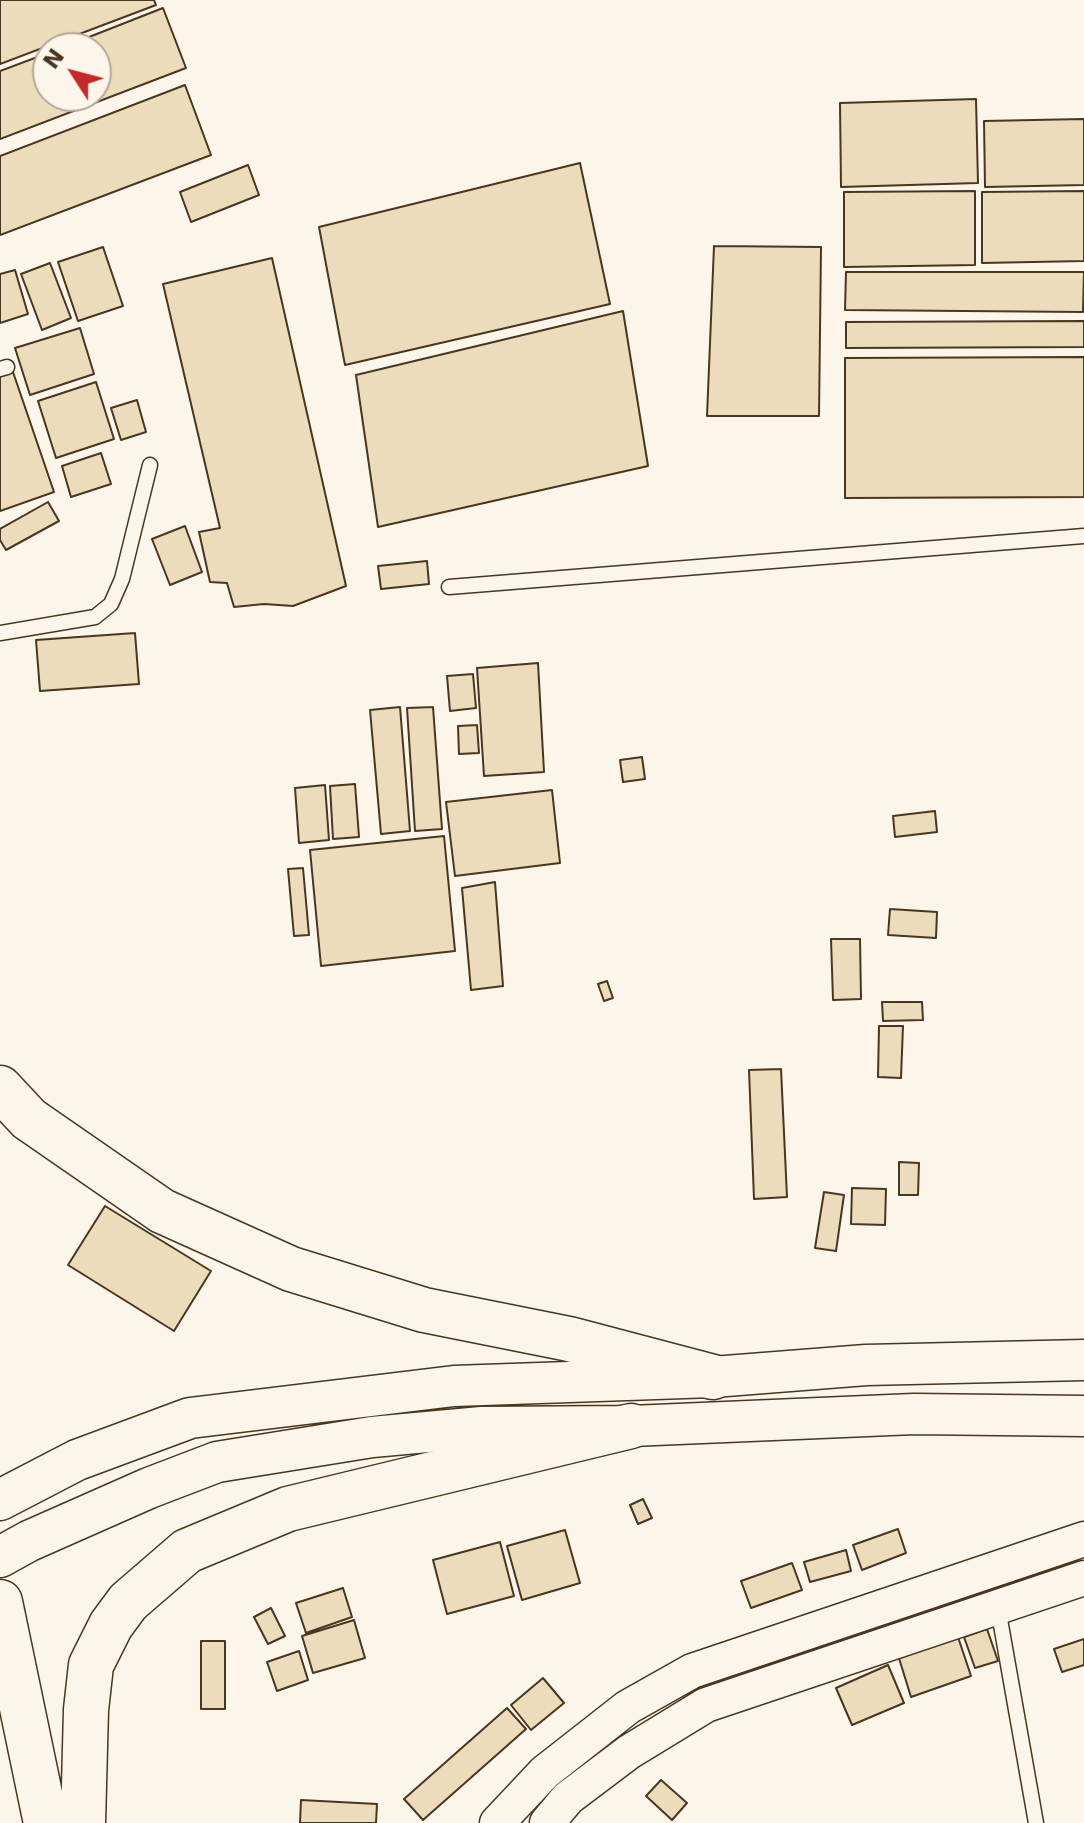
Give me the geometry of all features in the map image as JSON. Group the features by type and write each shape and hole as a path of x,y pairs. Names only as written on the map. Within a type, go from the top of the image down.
{"main road":[{"path":"0,1088 29,1119 162,1211 291,1269 424,1310 569,1339 713,1377"},
{"path":"0,1500 77,1460 190,1418 454,1386 713,1377 866,1365 1084,1360"},
{"path":"0,1557 149,1488 217,1462 372,1437 482,1427 631,1426 914,1414 1084,1416"},
{"path":"83,1823 86,1710 91,1665 111,1625 128,1602 187,1551 288,1509 631,1426"},
{"path":"0,1602 46,1823"}],"street":[{"path":"497,1823 545,1772 628,1707 692,1671 1084,1539"},
{"path":"547,1823 568,1798 629,1752 706,1705 1084,1578"}],"lane":[{"path":"0,633 95,617 111,604 122,579 150,465"},
{"path":"449,587 1084,536"},
{"path":"998,1607 1036,1823"}],"building":[{"path":"0,0 154,0 156,5 85,32 32,32 32,52 0,64"},
{"path":"163,8 186,68 112,96 112,32 102,32"},
{"path":"32,59 32,112 71,112 0,139 0,71"},
{"path":"185,85 211,155 0,235 0,156"},
{"path":"976,99 978,183 841,187 840,103"},
{"path":"1084,119 1084,185 985,187 984,121"},
{"path":"580,163 610,304 345,365 319,227"},
{"path":"248,165 259,195 191,222 180,192"},
{"path":"975,191 975,265 844,267 844,192"},
{"path":"1084,191 1084,261 982,263 982,192"},
{"path":"714,246 821,247 819,416 707,416"},
{"path":"103,247 123,306 78,321 58,262"},
{"path":"272,258 346,586 293,606 264,604 234,607 227,583 210,582 199,532 220,528 163,284"},
{"path":"50,263 71,318 42,330 21,274"},
{"path":"15,270 28,314 0,323 0,274"},
{"path":"846,272 1084,272 1083,312 845,310"},
{"path":"623,311 648,466 378,527 356,375"},
{"path":"1084,321 1084,347 846,348 846,322"},
{"path":"80,328 94,374 30,395 15,348"},
{"path":"1084,357 1084,497 845,498 845,358"},
{"path":"13,372 54,492 0,511 0,376"},
{"path":"96,382 114,439 56,458 38,401"},
{"path":"137,400 146,432 121,440 111,408"},
{"path":"101,453 111,484 71,497 62,466"},
{"path":"48,502 59,521 6,550 0,540 0,529"},
{"path":"185,526 202,572 170,585 152,539"},
{"path":"427,561 429,584 381,589 378,566"},
{"path":"135,633 139,684 40,691 36,640"},
{"path":"538,663 544,772 484,776 477,668"},
{"path":"473,674 476,708 450,711 447,676"},
{"path":"400,707 410,831 381,834 370,710"},
{"path":"433,707 442,829 415,831 407,708"},
{"path":"477,725 479,753 459,754 458,726"},
{"path":"642,757 645,779 623,782 620,760"},
{"path":"355,784 359,837 333,839 330,786"},
{"path":"325,785 329,840 299,843 295,788"},
{"path":"552,790 560,863 455,876 446,802"},
{"path":"935,811 937,832 895,837 893,816"},
{"path":"444,836 455,951 321,966 310,850"},
{"path":"303,868 309,935 294,936 288,869"},
{"path":"495,882 503,986 471,990 462,888"},
{"path":"890,909 937,912 936,938 888,935"},
{"path":"831,939 860,939 861,999 833,1000"},
{"path":"607,981 613,998 604,1001 598,984"},
{"path":"882,1002 922,1002 923,1020 883,1021"},
{"path":"879,1026 903,1026 901,1078 878,1077"},
{"path":"781,1069 787,1197 754,1199 749,1070"},
{"path":"899,1162 919,1163 918,1195 899,1195"},
{"path":"852,1188 886,1189 885,1225 851,1224"},
{"path":"824,1192 844,1195 836,1251 815,1248"},
{"path":"105,1206 211,1271 174,1331 68,1265"},
{"path":"643,1499 652,1518 638,1524 630,1505"},
{"path":"898,1529 906,1553 862,1570 853,1545"},
{"path":"565,1530 580,1583 522,1600 507,1546"},
{"path":"500,1542 514,1596 447,1614 433,1560"},
{"path":"846,1550 851,1571 810,1582 804,1562"},
{"path":"792,1563 802,1590 751,1608 741,1581"},
{"path":"343,1588 352,1617 306,1633 296,1603"},
{"path":"271,1608 285,1636 268,1644 254,1617"},
{"path":"354,1620 365,1658 313,1673 302,1636"},
{"path":"987,1629 998,1661 975,1668 964,1637"},
{"path":"957,1634 971,1676 911,1697 898,1655"},
{"path":"1084,1639 1084,1665 1062,1672 1054,1649"},
{"path":"201,1641 225,1641 225,1709 201,1709"},
{"path":"299,1651 308,1680 277,1691 267,1662"},
{"path":"888,1665 904,1703 852,1725 836,1688"},
{"path":"543,1678 564,1703 531,1730 511,1705"},
{"path":"507,1708 526,1729 423,1820 404,1799"},
{"path":"661,1780 687,1803 672,1820 646,1796"},
{"path":"301,1800 377,1804 376,1823 300,1823"}]}
